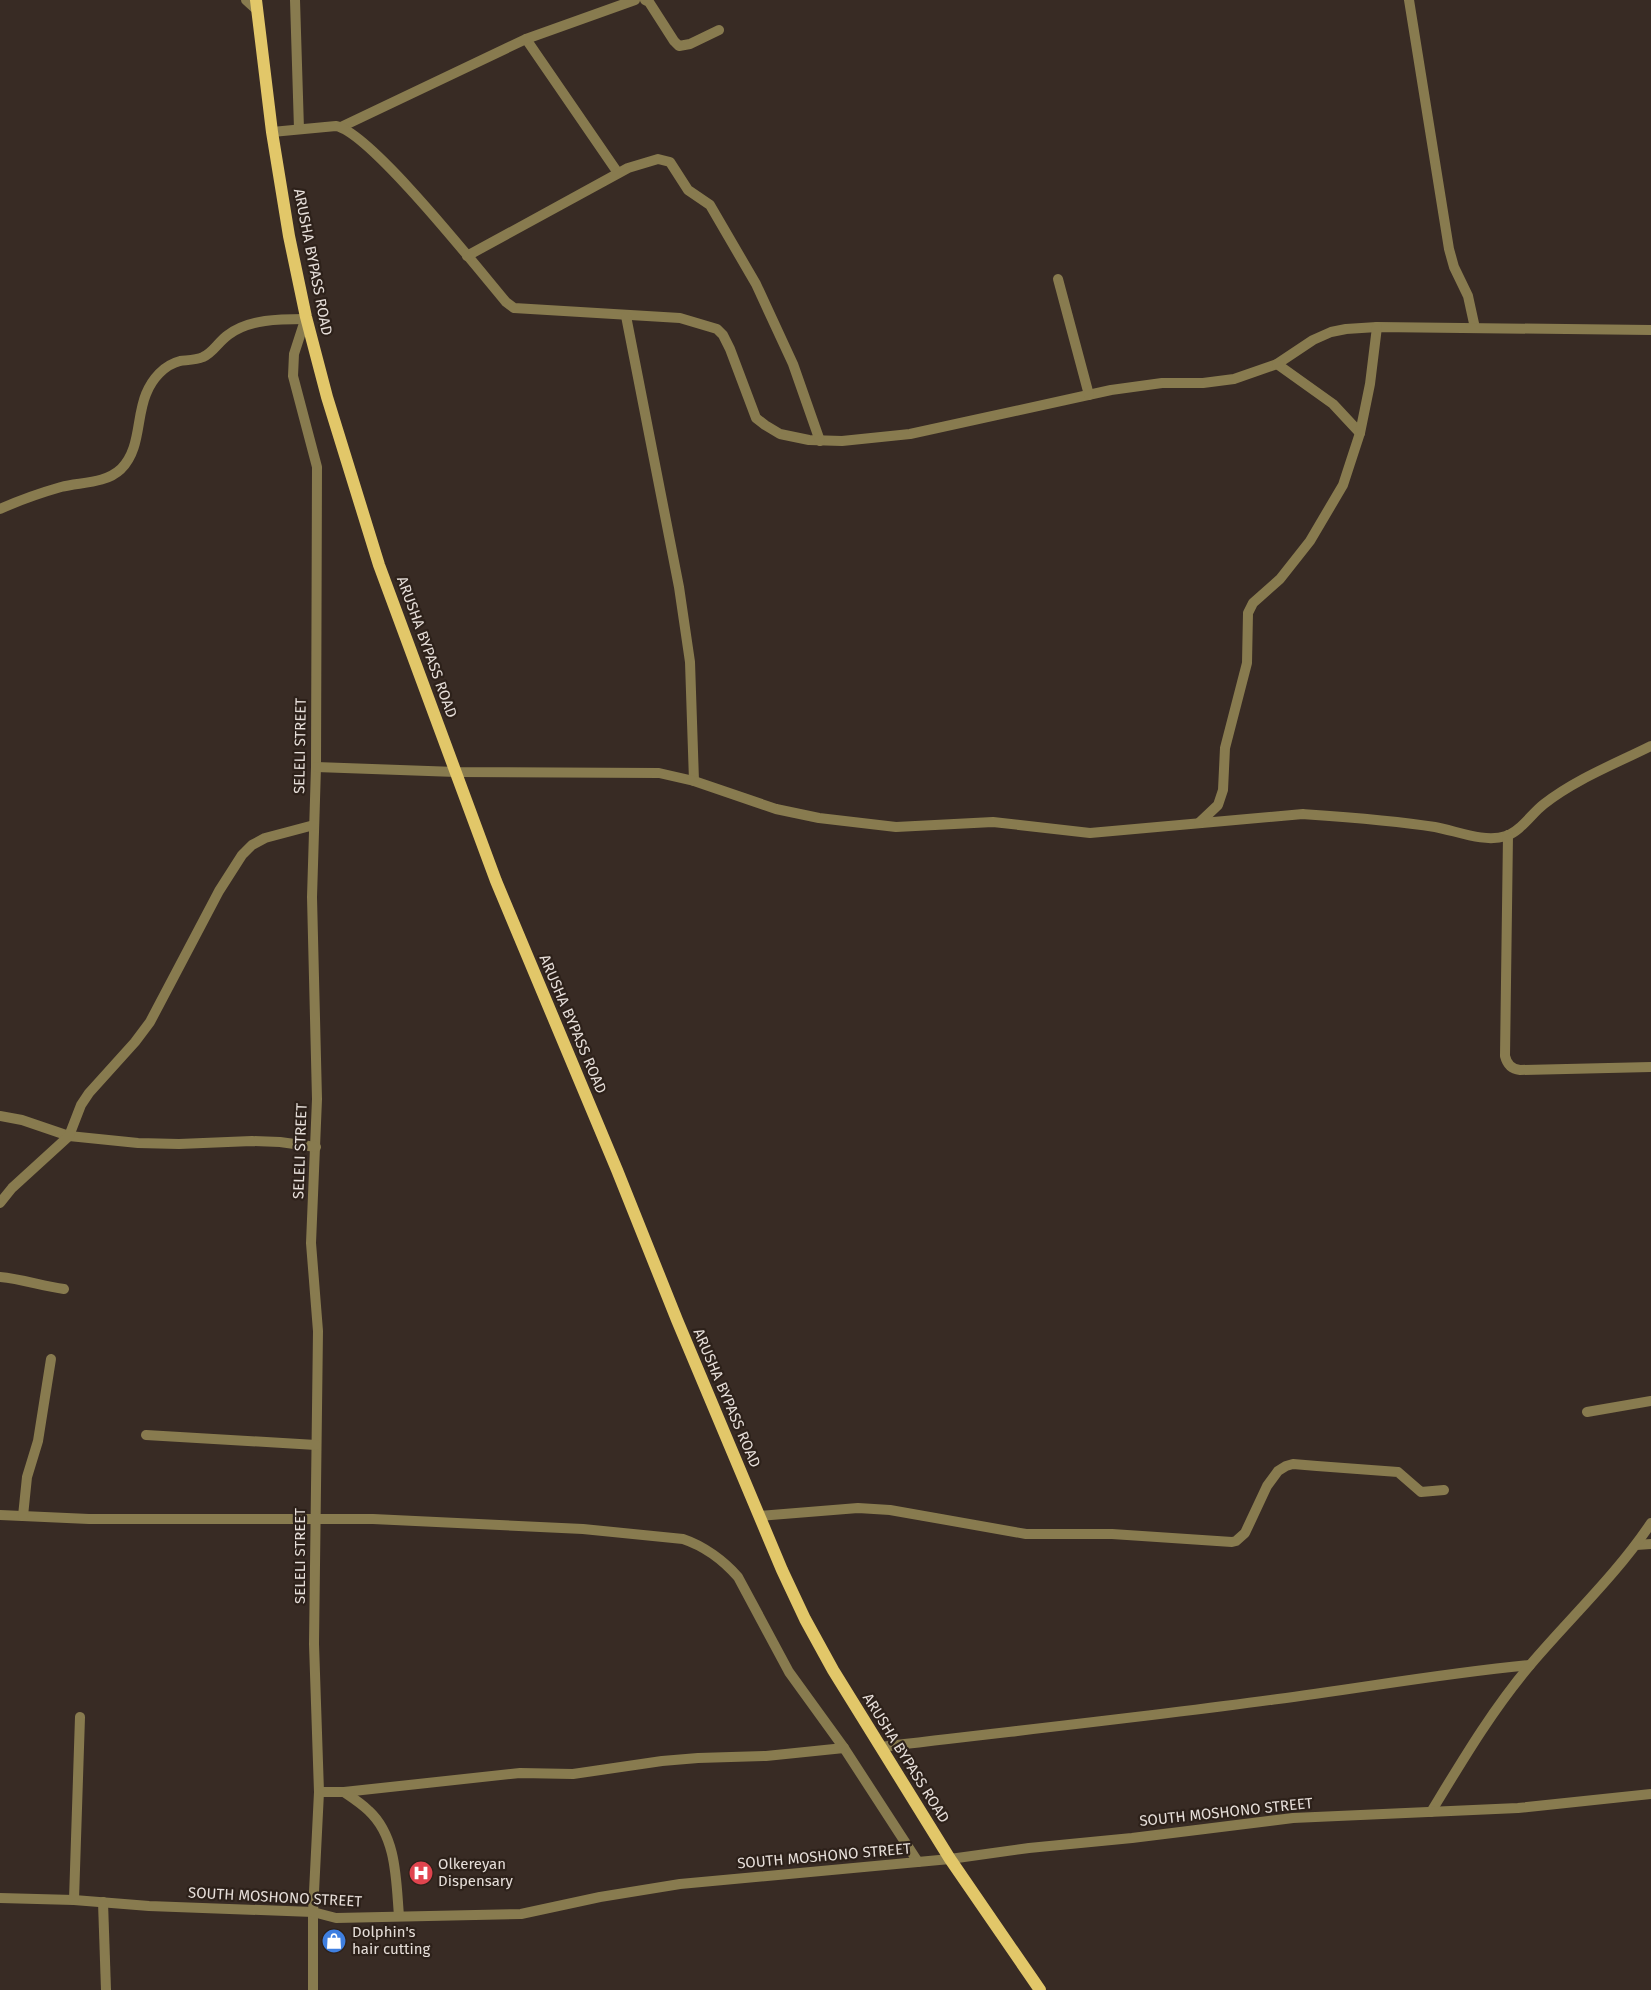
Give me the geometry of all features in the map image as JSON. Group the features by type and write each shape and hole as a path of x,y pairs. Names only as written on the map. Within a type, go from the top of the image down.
{"main road":[{"name":"ARUSHA BYPASS ROAD","path":"256,5 272,132 305,318 327,397 379,565 510,916 759,1516 805,1619 833,1670 950,1859 1040,1990"}],"street":[{"path":"246,0 256,5"},
{"path":"295,0 299,129"},
{"path":"272,132 341,127 526,39 635,0"},
{"path":"645,0 649,2 679,46 690,44 719,30"},
{"path":"1409,0 1449,249 1454,267 1468,296 1475,328"},
{"path":"526,39 618,173"},
{"path":"341,127 367,145 385,163 506,302 514,308 680,318 717,329 723,335 730,349 756,418 764,426 780,434 809,440 861,440 910,434 1089,395 1162,383 1216,382 1278,364 1313,340 1332,332 1346,329 1377,327 1651,330"},
{"path":"467,256 618,173 642,163 664,159 674,165 688,190 710,205 756,284 793,364 820,441"},
{"path":"1058,279 1089,395"},
{"path":"626,316 679,587 690,662 694,780"},
{"path":"0,509 35,494 107,478 122,468 133,449 146,394 152,382 170,365 205,356 229,334 250,324 305,318"},
{"name":"SELELI STREET","path":"305,318 294,354 293,376 317,467 316,767 312,897 317,1099 311,1242 318,1331 314,1644 319,1792 313,1912 313,1990"},
{"path":"1199,823 1218,804 1223,790 1225,748 1247,663 1247,617 1250,609 1289,568 1328,513 1343,485 1360,432 1370,384 1377,327"},
{"path":"1278,364 1332,404 1360,432"},
{"path":"316,767 456,772 659,773 694,780 776,809 819,818 887,826 993,822 1090,832 1302,814 1338,816 1434,827 1494,838 1508,835 1521,826 1544,804 1574,784 1651,746"},
{"path":"0,1203 12,1188 69,1136 81,1105 89,1093 135,1042 150,1022 219,891 242,855 252,845 265,838 314,825"},
{"path":"1508,835 1505,1056 1508,1064 1520,1070 1651,1067"},
{"path":"0,1116 22,1120 69,1136 157,1144 252,1141 280,1142 316,1147"},
{"path":"0,1277 23,1279 44,1286 64,1289"},
{"path":"23,1516 27,1477 38,1441 51,1359"},
{"path":"1587,1412 1651,1401"},
{"path":"146,1435 316,1445"},
{"path":"759,1516 858,1508 890,1510 1026,1534 1112,1534 1232,1542 1245,1533 1267,1486 1278,1471 1294,1464 1398,1472 1421,1492 1444,1490"},
{"path":"0,1515 88,1519 373,1519 583,1529 683,1539 692,1542 732,1570 738,1577 789,1672 844,1748 918,1862"},
{"path":"1431,1812 1476,1737 1530,1665 1636,1545 1651,1523"},
{"path":"1636,1545 1651,1544"},
{"path":"880,1747 1220,1707 1327,1693 1433,1676 1530,1665"},
{"path":"74,1900 80,1717"},
{"path":"319,1792 344,1792 520,1773 572,1774 662,1761 766,1756 844,1748"},
{"path":"344,1792 369,1811 382,1826 394,1866 399,1916"},
{"name":"SOUTH MOSHONO STREET","path":"0,1898 313,1912 336,1918 521,1914 600,1897 680,1884 950,1859 1029,1848 1132,1838 1293,1818 1518,1808 1651,1794"},
{"path":"102,1902 106,1990"}],"place":[{"name":"Olkereyan Dispensary","path":"421,1873"},
{"name":"Dolphin's hair cutting","path":"334,1941"}]}
